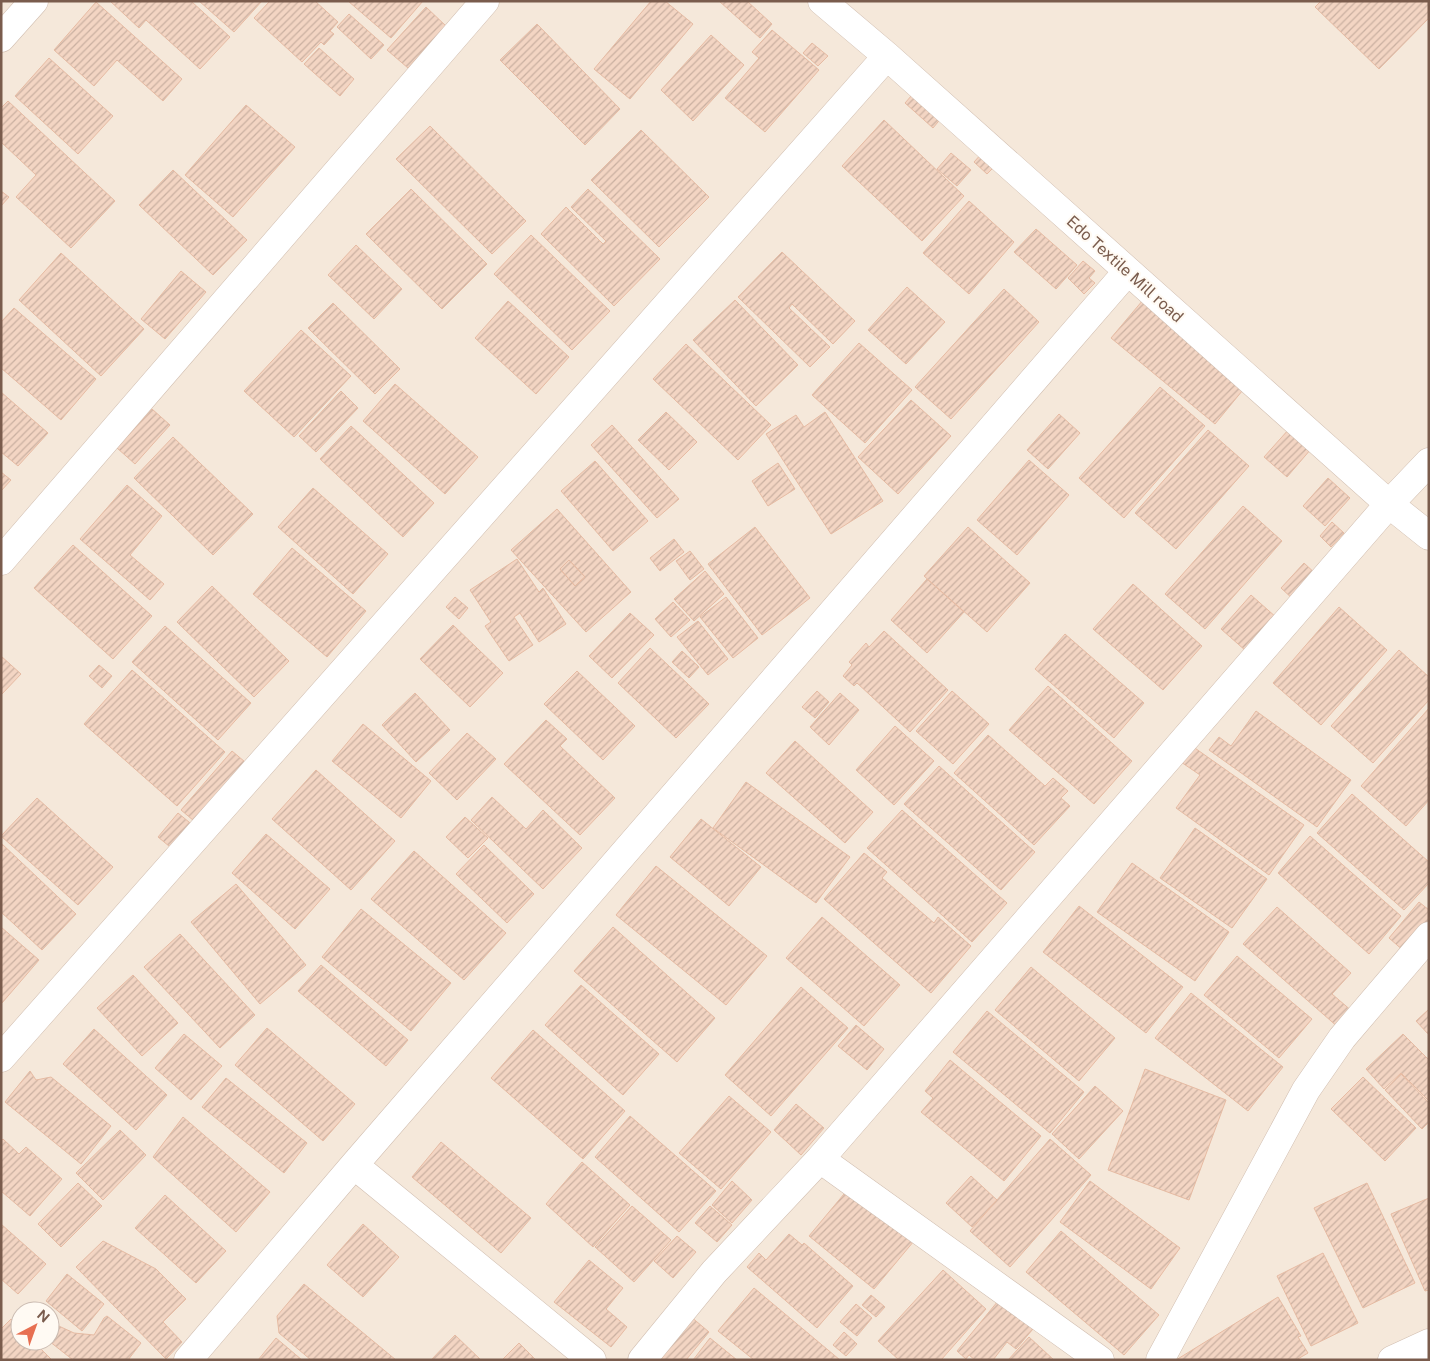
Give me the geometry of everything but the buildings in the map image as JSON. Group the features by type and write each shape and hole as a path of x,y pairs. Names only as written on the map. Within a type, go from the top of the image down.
{"street":[{"path":"1,38 34,1"},
{"path":"1,561 485,1"},
{"name":"Edo Textile Mill road","path":"822,1 887,56 1389,504 1429,536"},
{"path":"1,1058 887,56"},
{"path":"188,1360 354,1165 1127,272"},
{"path":"642,1360 714,1272 820,1159 1389,504 1429,462"},
{"path":"1160,1360 1306,1090 1342,1038 1429,936"},
{"path":"820,1159 1100,1360"},
{"path":"354,1165 592,1360"},
{"path":"1392,1360 1429,1343"}],"shaded area":[{"path":"1,1 1429,1 1429,1360 1,1360"}]}
